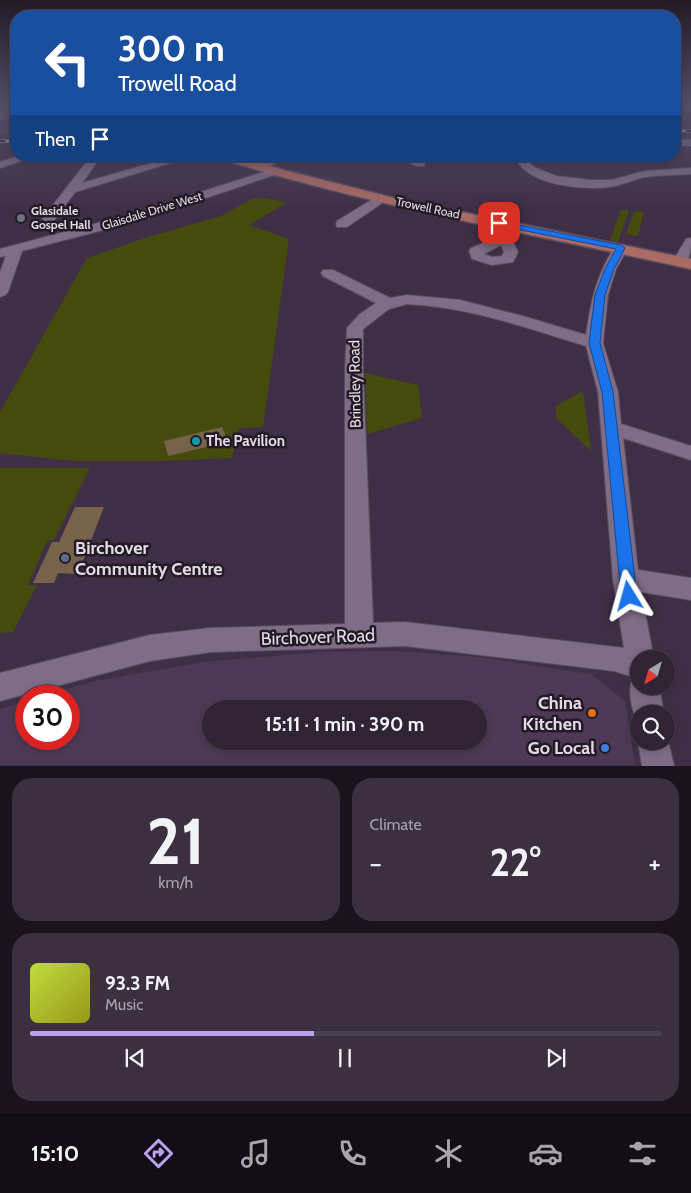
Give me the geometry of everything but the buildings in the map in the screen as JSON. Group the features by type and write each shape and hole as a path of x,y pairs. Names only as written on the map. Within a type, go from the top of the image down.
{"main road":[{"name":"Trowell Road","path":"242,162 265,170 382,198 685,262"}],"street":[{"path":"48,219 92,162"},
{"path":"143,162 152,166"},
{"path":"73,189 166,162"},
{"name":"Glaisdale Drive West","path":"0,253 134,218 265,170 278,162"},
{"path":"415,162 420,164"},
{"path":"522,162 545,176 611,191 645,174 691,171"},
{"path":"342,224 382,198"},
{"path":"505,239 518,227"},
{"path":"685,262 691,242"},
{"path":"621,248 609,269 600,295 594,343 608,392 626,578 638,650"},
{"path":"0,292 16,249"},
{"path":"327,273 388,303"},
{"name":"Brindley Road","path":"359,635 354,370 355,328 366,316 388,303 402,300 444,301 594,343"},
{"path":"612,428 691,453"},
{"path":"626,578 691,589"},
{"name":"Birchover Road","path":"0,687 150,648 211,640 405,634 614,658 630,662"},
{"path":"655,750 658,766"}],"shaded area":[{"path":"396,651 479,657 591,674 625,701 630,733 630,750 633,750 635,765 0,765 0,709 15,704 15,750 80,750 80,685 203,662 321,652"}],"green space":[{"path":"253,198 266,198 287,203 249,225 289,239 263,427 239,428 232,458 162,461 74,461 0,453 0,412 87,258 148,237 221,216"},
{"path":"621,210 629,210 618,242 610,240"},
{"path":"634,211 644,212 638,236 626,234"},
{"path":"365,373 418,385 422,418 367,434"},
{"path":"583,391 591,451 556,418 556,406"},
{"path":"0,468 90,468 54,540 47,541 28,585 37,585 13,632 0,633"}],"railway":[{"path":"0,141 10,141"}],"place":[{"name":"Glasidale Gospel Hall","path":"21,218"},
{"name":"The Pavilion","path":"196,441"},
{"name":"Birchover Community Centre","path":"65,558"},
{"name":"China Kitchen","path":"592,713"},
{"name":"Go Local","path":"605,748"}],"route":[{"path":"499,223 621,248 609,269 600,295 594,343 608,392 629,596"}]}
